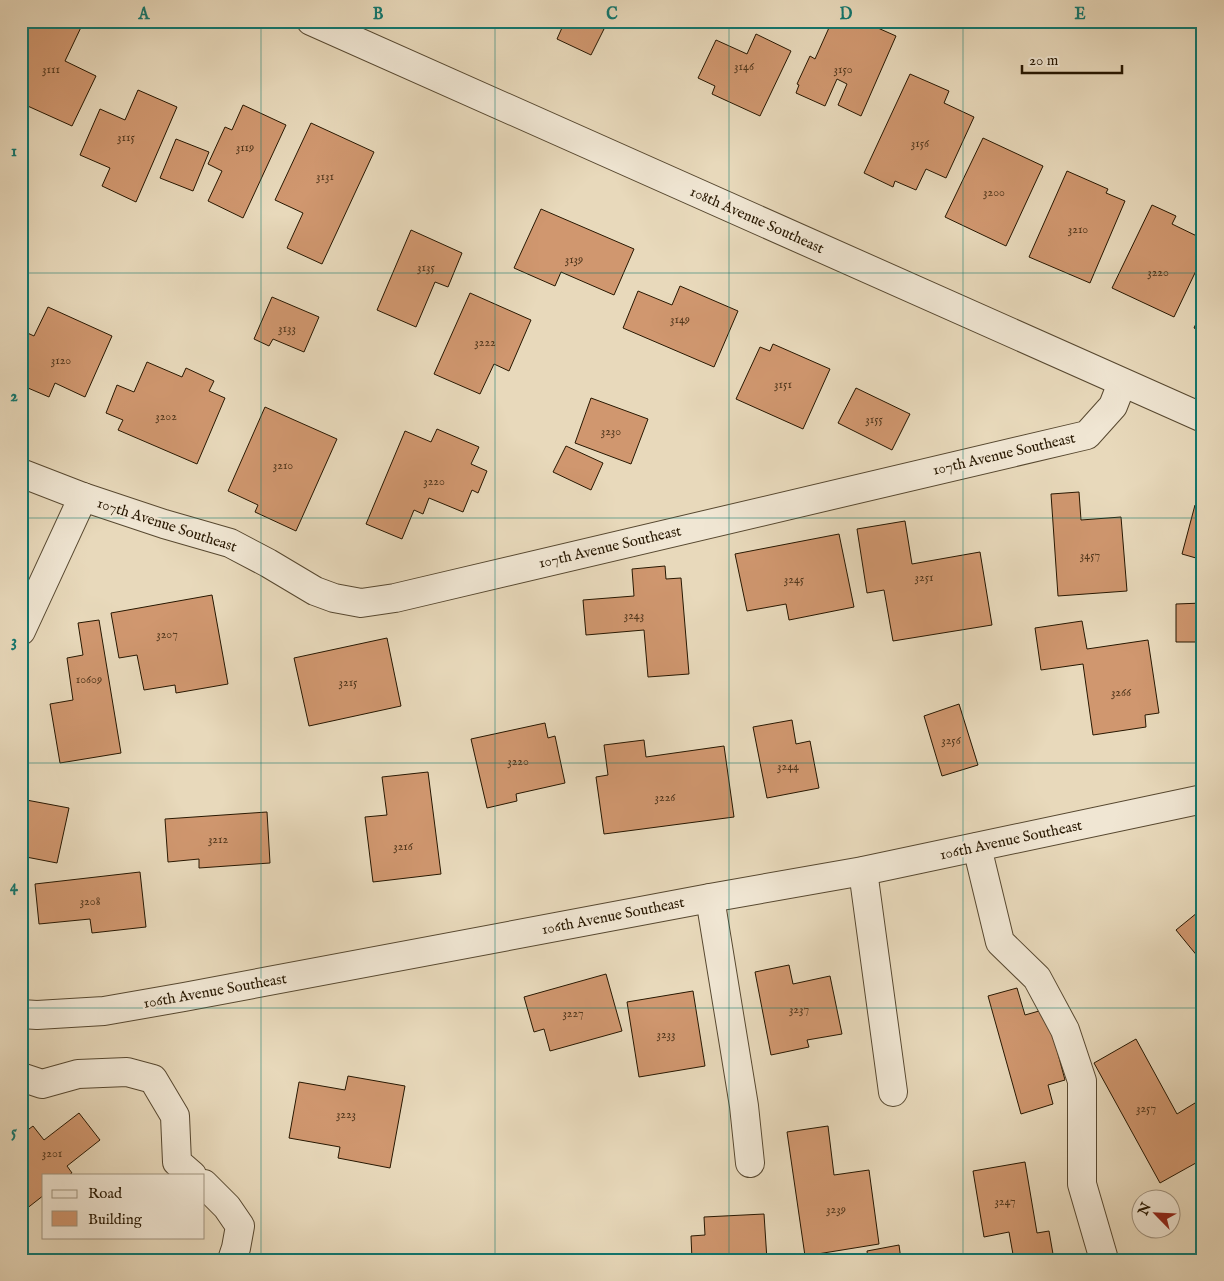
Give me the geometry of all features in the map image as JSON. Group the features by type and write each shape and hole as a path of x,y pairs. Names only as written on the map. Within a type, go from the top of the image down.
{"street":[{"name":"108th Avenue Southeast","path":"311,21 1203,418"},
{"name":"107th Avenue Southeast","path":"21,473 83,498 230,543 315,591 334,598 361,603 394,598 1087,434 1113,406 1122,383"},
{"path":"21,631 83,498"},
{"name":"106th Avenue Southeast","path":"21,1014 37,1016 104,1011 171,1000 863,870 1203,799"},
{"path":"977,847 1000,942 1037,978 1065,1030 1082,1081 1082,1184 1103,1256"},
{"path":"863,870 893,1092"},
{"path":"710,898 744,1106 750,1163"},
{"path":"21,1077 42,1084 78,1074 127,1072 153,1079 174,1116 177,1162 191,1174"},
{"path":"205,1185 227,1207 240,1226 232,1260"}],"building":[{"path":"27,21 84,21 65,61 96,76 72,126 21,103 21,34"},
{"path":"565,21 588,21 604,29 591,55 557,39"},
{"path":"832,21 846,27 848,22 857,26 859,21 862,21 896,36 861,116 838,105 847,84 837,79 825,106 796,93 799,85 797,84 810,56 815,59"},
{"path":"756,34 791,51 760,116 712,94 715,86 698,78 716,40 747,54"},
{"path":"910,74 949,91 944,103 974,117 946,178 926,169 916,190 895,181 893,187 864,173"},
{"path":"138,90 177,107 136,202 102,186 110,168 80,155 100,109 125,120"},
{"path":"243,105 286,125 243,218 208,201 222,171 208,164 225,127 232,130"},
{"path":"311,123 374,152 322,264 287,248 303,213 275,200"},
{"path":"983,138 1043,166 1006,246 945,217"},
{"path":"176,139 209,152 193,191 160,178"},
{"path":"1067,171 1108,189 1106,193 1125,201 1090,283 1029,257"},
{"path":"1152,205 1176,216 1172,224 1203,239 1203,256 1174,317 1112,288"},
{"path":"541,209 634,249 614,295 561,272 555,286 514,268"},
{"path":"411,230 462,253 448,287 435,282 416,327 377,310"},
{"path":"680,286 738,311 714,367 623,328 638,291 672,305"},
{"path":"470,293 531,320 509,371 494,364 480,394 434,374"},
{"path":"272,297 319,317 304,352 273,339 269,346 254,339"},
{"path":"48,307 112,336 85,397 55,383 49,397 21,385 21,330 34,336"},
{"path":"1203,308 1203,332 1194,328"},
{"path":"773,344 830,369 803,429 736,399 760,347 770,351"},
{"path":"147,362 182,377 186,368 214,381 209,391 225,398 197,464 118,430 123,420 106,413 117,385 134,392"},
{"path":"856,388 910,414 892,450 838,423"},
{"path":"591,398 648,419 631,464 575,443"},
{"path":"265,407 337,439 296,531 255,512 258,505 228,491"},
{"path":"437,429 479,447 471,464 487,471 478,493 472,490 463,512 429,498 423,514 414,510 402,539 366,524 405,431 431,442"},
{"path":"566,446 603,463 591,490 553,472"},
{"path":"1079,492 1081,520 1121,517 1127,591 1058,596 1051,494"},
{"path":"1195,505 1203,507 1203,560 1182,554"},
{"path":"905,521 912,564 980,552 992,625 893,641 884,590 867,593 857,529"},
{"path":"839,534 854,607 789,620 786,604 747,611 735,554"},
{"path":"665,566 666,579 681,578 689,674 648,677 644,630 586,635 583,600 634,596 632,569"},
{"path":"212,595 228,684 176,693 175,685 144,690 137,655 119,658 111,613"},
{"path":"1203,603 1203,642 1176,642 1176,604"},
{"path":"99,620 121,753 60,763 50,704 73,700 67,658 83,655 78,623"},
{"path":"1082,621 1087,649 1148,640 1159,713 1145,715 1146,727 1093,735 1083,664 1041,670 1035,628"},
{"path":"387,638 401,706 309,726 294,658"},
{"path":"959,704 978,765 942,776 924,716"},
{"path":"792,720 796,744 810,741 819,788 767,798 753,727"},
{"path":"545,723 548,738 555,736 565,783 516,794 517,801 487,808 471,739"},
{"path":"644,740 646,757 724,746 734,817 604,834 596,777 608,775 604,745"},
{"path":"428,772 441,874 373,882 365,817 387,815 382,777"},
{"path":"21,799 69,808 57,863 21,856"},
{"path":"267,812 270,863 199,868 199,859 168,862 165,819"},
{"path":"140,872 146,927 92,933 90,919 39,924 35,884"},
{"path":"1203,908 1203,963 1176,930"},
{"path":"789,965 793,984 830,976 842,1034 807,1040 809,1047 771,1055 755,972"},
{"path":"606,974 622,1031 550,1051 544,1029 534,1032 524,997"},
{"path":"1017,988 1025,1015 1046,1009 1065,1080 1048,1085 1053,1104 1021,1114 988,996"},
{"path":"693,991 705,1066 639,1077 627,1002"},
{"path":"1136,1039 1177,1114 1195,1103 1203,1117 1203,1159 1160,1183 1094,1063"},
{"path":"348,1076 405,1086 390,1168 338,1158 340,1147 289,1138 299,1082 345,1090"},
{"path":"79,1113 100,1140 67,1166 72,1173 70,1174 42,1174 42,1197 21,1213 21,1135 33,1126 44,1140"},
{"path":"828,1126 834,1175 869,1170 879,1244 805,1256 787,1132"},
{"path":"1025,1162 1037,1233 1049,1231 1053,1254 1014,1260 1009,1232 984,1237 973,1171"},
{"path":"764,1214 767,1260 692,1260 691,1236 705,1235 704,1217"},
{"path":"899,1245 901,1260 868,1260 867,1251"}]}
